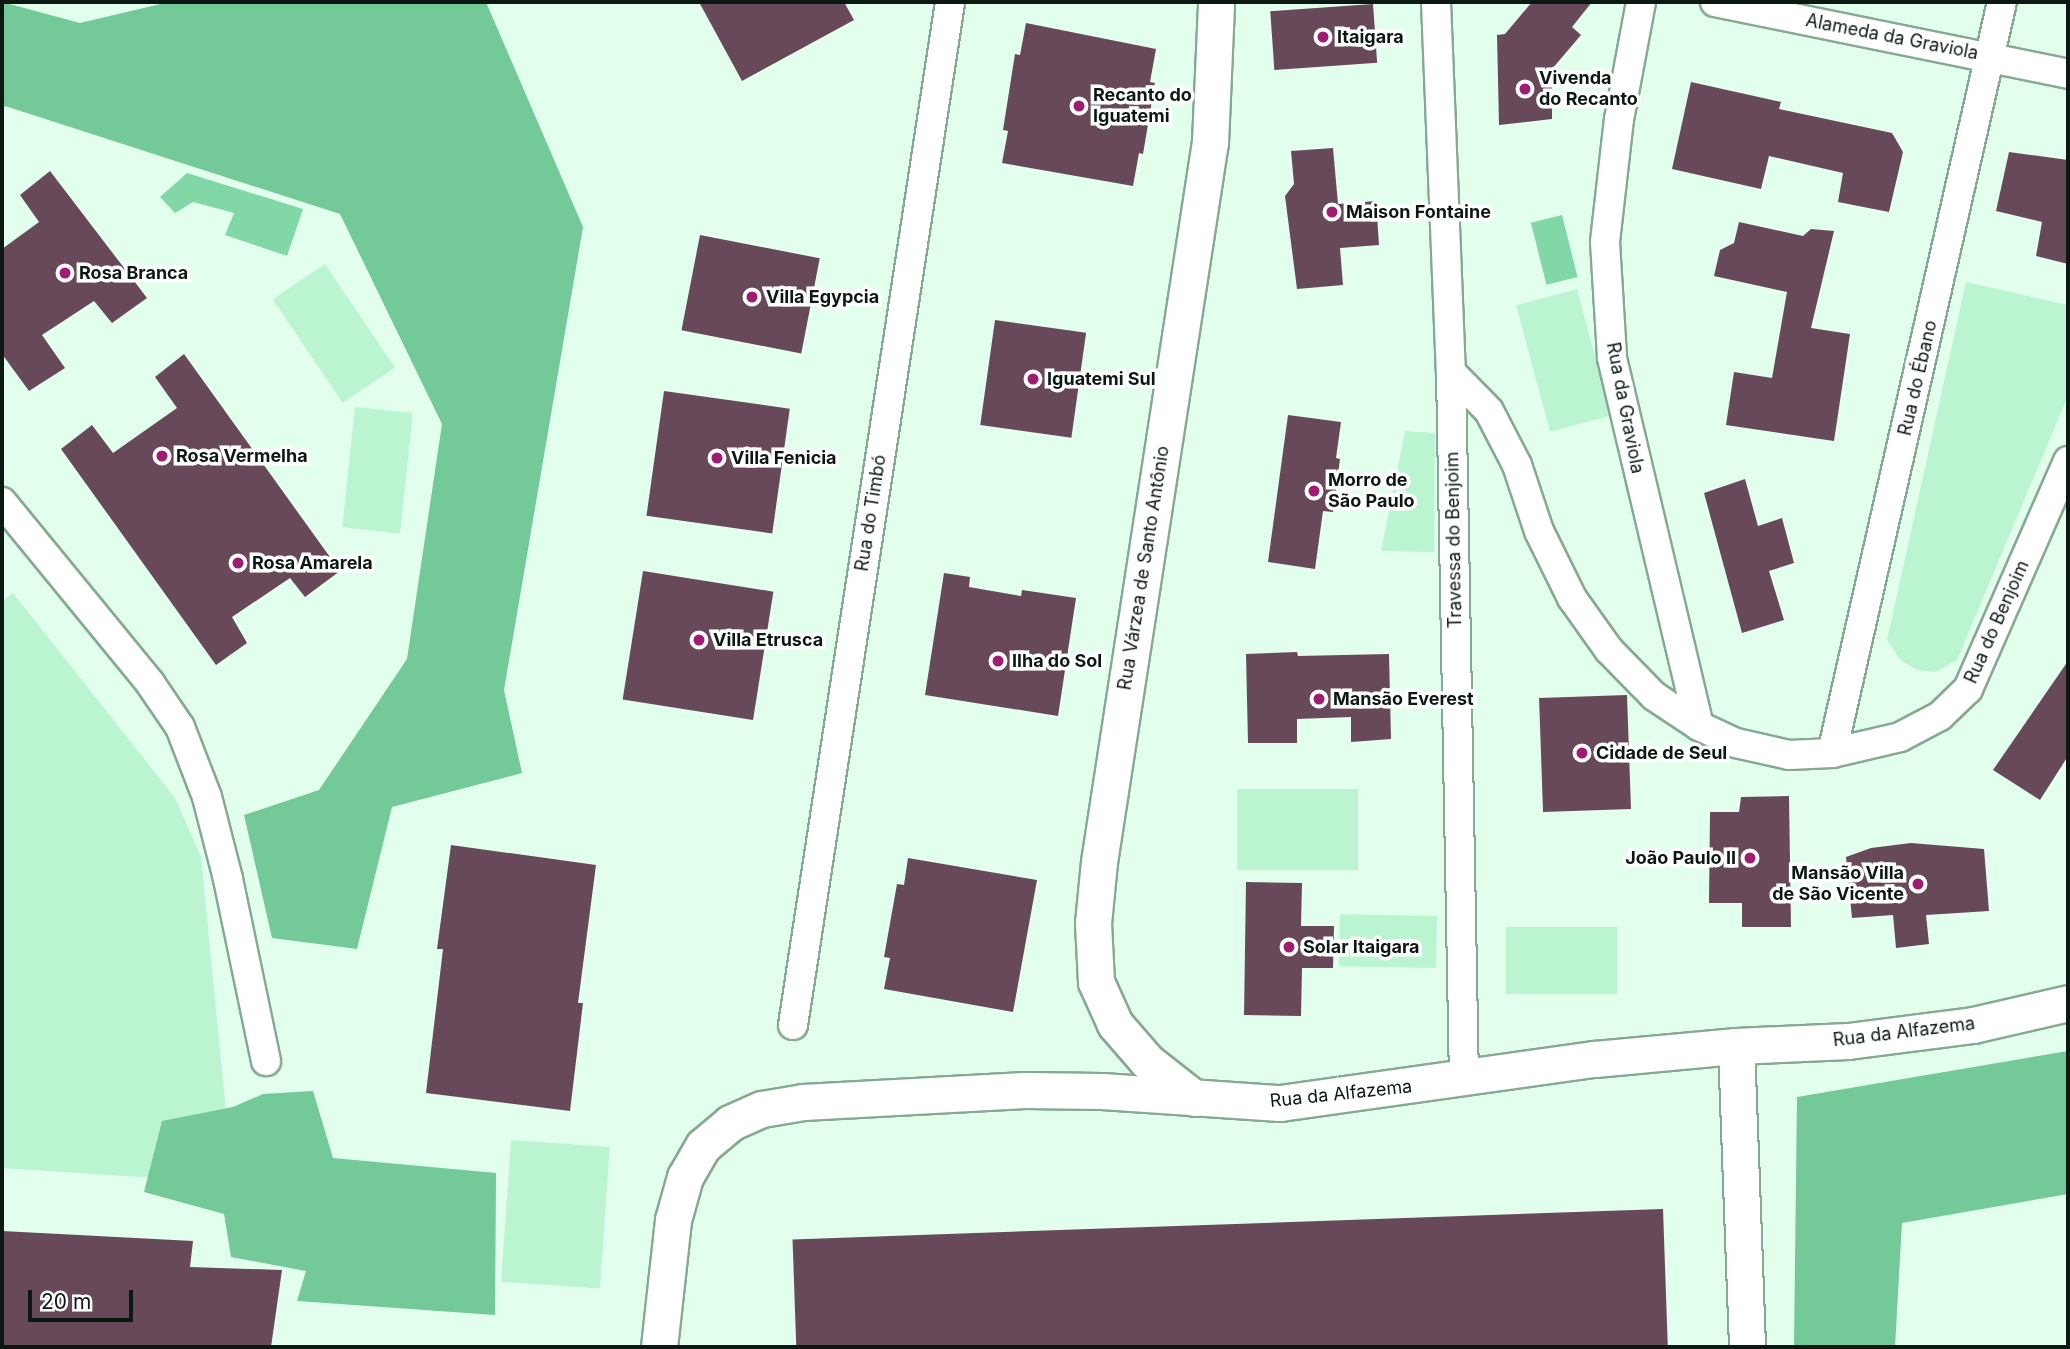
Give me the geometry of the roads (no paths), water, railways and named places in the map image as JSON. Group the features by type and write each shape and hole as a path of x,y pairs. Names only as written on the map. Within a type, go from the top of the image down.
{"street":[{"name":"Rua do Timbó","path":"793,1025 950,2"},
{"name":"Rua Várzea de Santo Antônio","path":"1194,1098 1147,1061 1115,1024 1096,982 1093,923 1099,862 1210,142 1216,2"},
{"name":"Travessa do Benjoim","path":"1436,2 1451,372 1464,1079"},
{"name":"Rua da Graviola","path":"1641,2 1619,119 1605,242 1612,358 1699,726"},
{"name":"Alameda da Graviola","path":"1715,2 2068,74"},
{"name":"Rua do Ébano","path":"1832,754 2002,2"},
{"name":"Rua do Benjoim","path":"1451,372 1489,411 1517,465 1539,531 1572,598 1609,650 1654,696 1699,726 1736,743 1789,755 1832,754 1900,737 1940,716 1968,689 2068,461"},
{"path":"2,502 150,683 180,727 207,797 222,855 266,1060"},
{"name":"Rua da Alfazema","path":"659,1347 673,1220 685,1177 703,1146 730,1123 762,1109 803,1102 1025,1090 1102,1091 1280,1103 1595,1059 1736,1046 1848,1041 1973,1025 2068,1003"},
{"path":"1736,1046 1747,1347"}],"place":[{"name":"Itaigara","path":"1323,37"},
{"name":"Vivenda do Recanto","path":"1525,89"},
{"name":"Recanto do Iguatemi","path":"1079,106"},
{"name":"Maison Fontaine","path":"1332,212"},
{"name":"Rosa Branca","path":"65,273"},
{"name":"Villa Egypcia","path":"752,297"},
{"name":"Iguatemi Sul","path":"1033,379"},
{"name":"Rosa Vermelha","path":"162,456"},
{"name":"Villa Fenicia","path":"717,458"},
{"name":"Morro de São Paulo","path":"1314,491"},
{"name":"Rosa Amarela","path":"238,563"},
{"name":"Villa Etrusca","path":"699,640"},
{"name":"Ilha do Sol","path":"998,661"},
{"name":"Mansão Everest","path":"1319,699"},
{"name":"Cidade de Seul","path":"1582,753"},
{"name":"João Paulo II","path":"1750,858"},
{"name":"Mansão Villa de São Vicente","path":"1918,884"},
{"name":"Solar Itaigara","path":"1289,947"}]}
